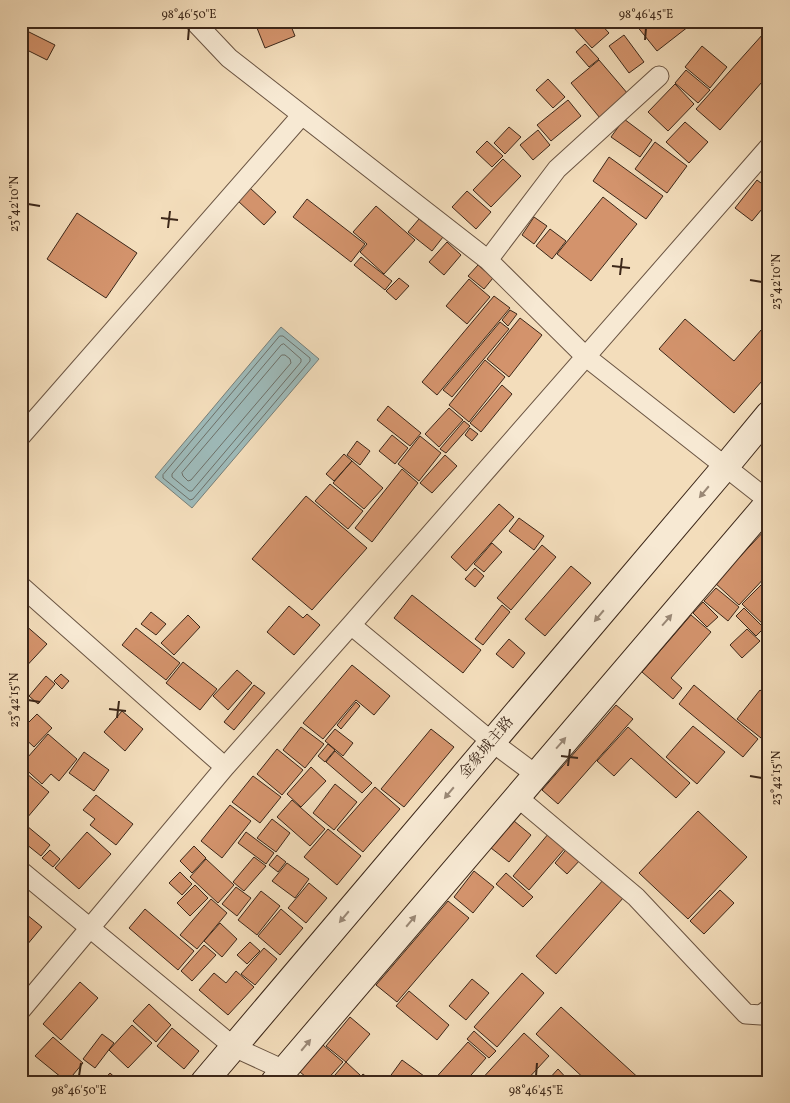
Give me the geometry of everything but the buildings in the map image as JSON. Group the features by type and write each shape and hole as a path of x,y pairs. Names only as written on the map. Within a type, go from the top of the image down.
{"main road":[{"name":"金象城主路","path":"204,1082 769,414"},
{"path":"279,1076 769,501"}],"street":[{"path":"194,21 229,58 488,260 585,356 769,501"},
{"path":"488,260 557,169 659,76"},
{"path":"21,436 301,116"},
{"path":"21,1010 225,767 769,147"},
{"path":"21,586 225,767"},
{"path":"351,625 492,742 535,774"},
{"path":"516,796 636,897 746,1014 762,1015 769,1009"},
{"path":"21,871 234,1047 279,1076"}],"water":[{"path":"281,327 319,359 192,508 155,477"}]}
